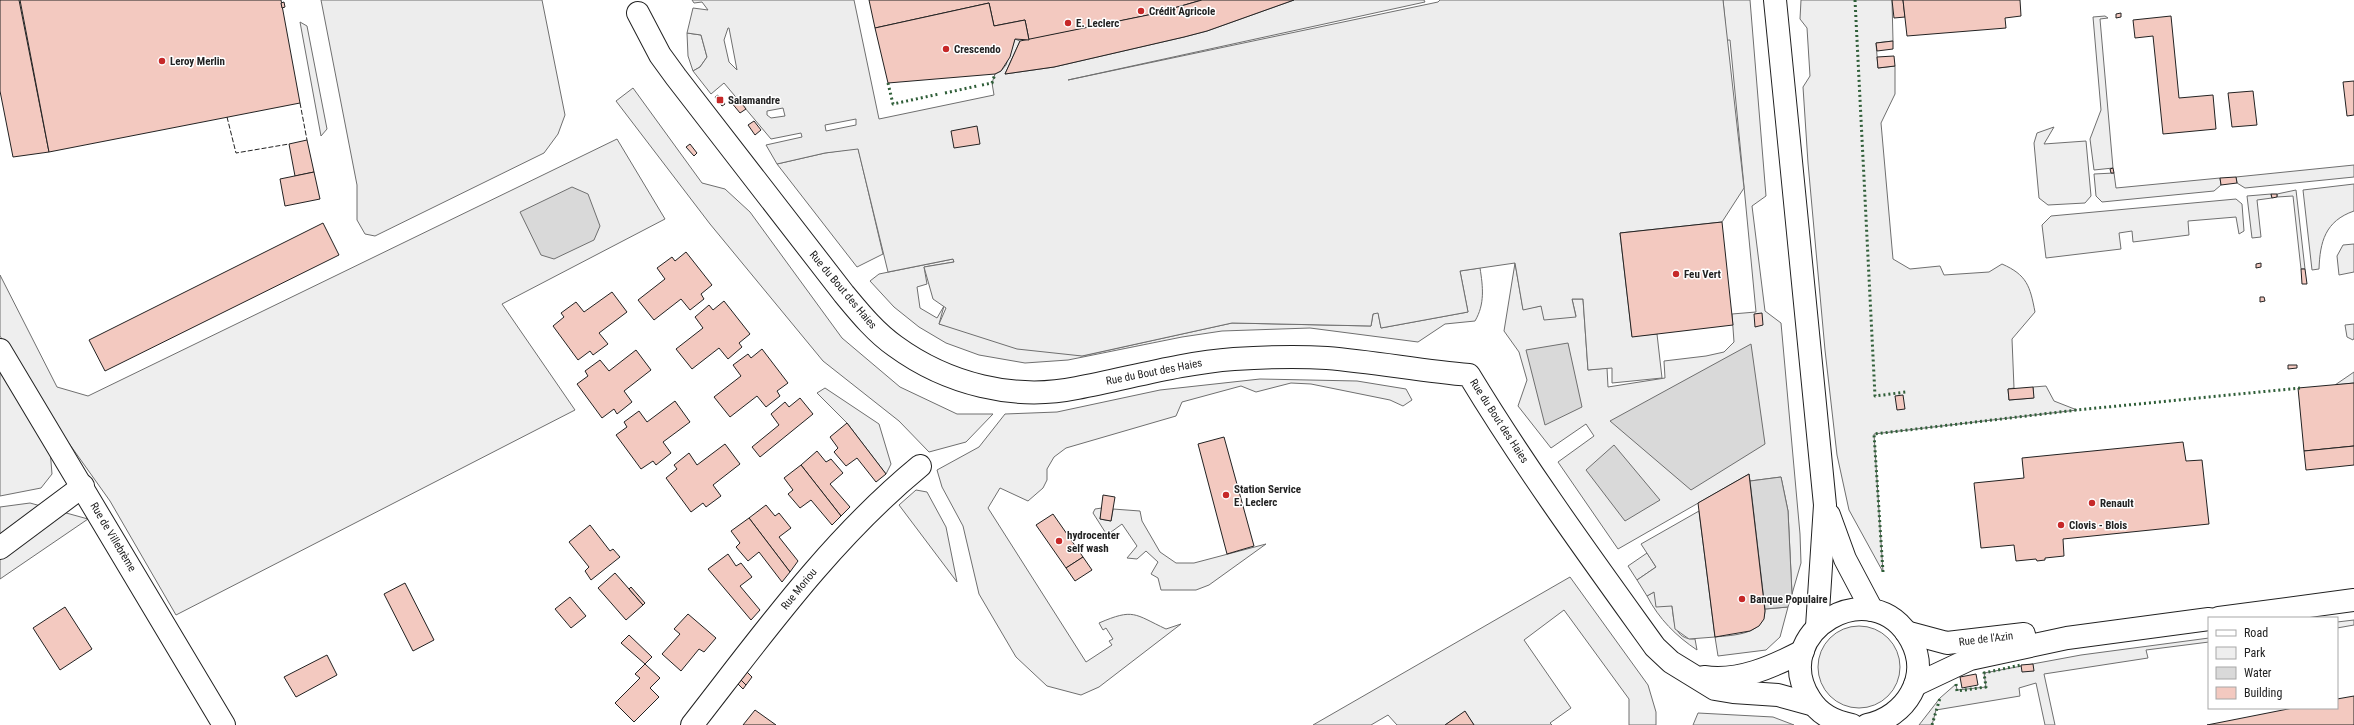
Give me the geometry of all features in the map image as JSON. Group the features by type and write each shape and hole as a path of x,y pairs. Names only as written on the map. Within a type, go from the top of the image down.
{"street":[{"path":"1775,0 1825,505 1817,626"},
{"path":"1778,36 1790,0"},
{"name":"Rue du Bout des Haies","path":"638,13 660,55 676,77 844,294 867,322 893,346 924,365 960,381 995,389 1022,392 1047,392 1076,389 1169,367 1235,359 1326,358 1469,375 1492,414 1655,648 1671,662 1715,689 1733,692 1778,695 1821,715 1841,723 1852,725"},
{"name":"Rue de Villebrème","path":"0,350 83,486 224,725"},
{"name":"Rue Moriou","path":"692,725 806,578 866,515 920,466"},
{"path":"0,548 83,486"},
{"path":"1825,505 1844,559 1872,610"},
{"path":"2226,617 2354,600"},
{"path":"1821,715 1801,680 1802,651 1808,638 1817,626 1833,615 1852,609 1872,610 1891,618 1906,632 1915,649 1918,667 1915,685 1908,701 1896,714 1876,724"},
{"name":"Rue de l'Azin","path":"1915,685 1970,659 2067,638 2208,619"},
{"name":"Rue de l'Azin","path":"1906,632 1947,643 2029,634 2067,638"},
{"name":"Rue du Bout des Haies","path":"1692,675 1724,678 1747,674 1774,666 1802,651"}],"green space":[{"path":"1723,0 1750,0 1766,196 1752,206 1765,311 1781,323 1800,534 1801,563 1792,594 1788,511 1781,477 1750,481 1749,474 1618,549 1558,462 1594,436 1586,424 1551,448 1518,406 1527,380 1519,352 1504,331 1515,263 1523,309 1541,306 1576,316 1572,299 1583,299 1588,370 1607,368 1608,387 1665,378 1664,361 1706,356 1724,352 1734,342 1732,314 1756,312 1730,40 1711,41 1725,21"},
{"path":"1801,0 1892,0 1893,41 1876,43 1878,68 1895,66 1895,94 1881,123 1893,259 1910,269 1940,266 1944,275 1989,272 2002,264 2017,272 2029,288 2035,312 2012,339 2014,388 2008,389 2009,400 2033,398 2033,387 2046,386 2054,401 2077,410 1874,434 1883,572 1849,510 1837,455 1825,350 1808,163 1803,87 1810,76 1807,28 1800,19"},
{"path":"2105,16 2108,18 2100,19 2113,168 2094,170 2090,139 2101,110 2093,17"},
{"path":"300,22 307,26 327,129 321,136"},
{"path":"687,33 701,35 707,57 700,67 693,71 688,56"},
{"path":"633,88 702,183 725,189 750,212 842,338 900,387 957,414 993,414 966,442 929,452 899,421 823,361 710,224 616,101"},
{"path":"2054,127 2044,144 2086,141 2091,196 2085,203 2048,205 2039,198 2034,143 2037,133"},
{"path":"617,139 665,219 502,304 575,410 176,615 110,501 63,435 0,336 0,275 57,387 88,396"},
{"path":"858,148 883,254 857,267 777,164 825,153"},
{"path":"2354,165 2354,177 2245,188 2237,183 2236,177"},
{"path":"2114,173 2116,188 2220,178 2221,185 2214,191 2102,202 2096,196 2094,174"},
{"path":"2354,184 2354,211 2336,220 2330,227 2323,241 2319,269 2312,270 2303,190"},
{"path":"2296,190 2305,269 2301,269 2293,196 2277,197 2277,194"},
{"path":"2271,194 2272,198 2257,200 2261,237 2252,238 2247,196"},
{"path":"2236,199 2242,204 2244,231 2239,234 2236,217 2188,221 2189,235 2133,242 2132,231 2119,233 2121,249 2046,258 2042,225 2051,216"},
{"path":"2354,244 2354,272 2339,275 2337,256 2343,245"},
{"path":"953,259 954,262 924,267 927,284 917,287 920,308 937,318 944,306 939,324 1082,356 1232,323 1371,326 1373,314 1378,312 1381,328 1468,312 1460,271 1480,268 1482,302 1475,321 1445,324 1418,342 1310,328 1222,331 1182,337 1068,360 1025,363 979,355 946,343 919,327 894,307 870,281 879,274"},
{"path":"2354,324 2353,340 2347,337 2345,325"},
{"path":"0,368 50,449 52,474 41,488 0,496"},
{"path":"2354,372 2354,383 2335,385"},
{"path":"1260,379 1357,381 1406,389 1412,400 1403,406 1390,400 1311,384 1291,383 1256,392 1241,386 1182,402 1176,416 1066,448 1054,457 1047,469 1047,480 1043,488 1028,501 1000,488 988,508 1086,662 1112,645 1109,641 1113,639 1106,628 1103,630 1099,623 1111,618 1127,614 1134,615 1166,629 1181,624 1099,687 1081,695 1047,686 1016,657 979,594 963,526 942,487 937,470 979,447 1005,414 1057,412 1160,390"},
{"path":"825,388 879,424 891,464 886,474 847,423 817,393"},
{"path":"916,490 927,492 946,527 957,582 899,505"},
{"path":"30,503 88,519 0,579 0,507"},
{"path":"1102,508 1100,519 1111,521 1113,509 1140,511 1142,521 1160,552 1176,563 1194,563 1266,544 1209,585 1196,590 1161,590 1158,578 1151,574 1158,562 1146,551 1137,559 1127,558 1137,546 1122,524 1107,535 1093,513 1095,509"},
{"path":"1647,553 1656,567 1637,580 1628,566"},
{"path":"1570,577 1648,685 1656,712 1656,725 1629,725 1629,699 1564,610 1524,640 1571,708 1550,723 1552,725 1474,725 1465,712 1445,725 1397,725 1388,715 1371,725 1313,725"},
{"path":"1654,592 1672,606 1676,628 1683,636 1695,639 1697,650 1675,633 1657,612 1647,596"},
{"path":"1788,607 1780,637 1766,650 1718,656 1715,637 1747,632 1760,624 1764,618 1765,609"},
{"path":"2354,620 2354,625 2338,628 2338,622"},
{"path":"1859,626 1875,630 1888,638 1896,651 1900,667 1896,683 1888,696 1875,704 1859,708 1843,704 1830,696 1822,683 1818,667 1822,651 1830,638 1843,630"},
{"path":"2208,638 2208,642 2146,650 2148,658 2044,674 2055,725 2045,725 2036,683 2019,688 2020,696 1936,710 1932,725 1919,725 1940,698 1956,684 1957,690 1986,687 1984,673 2081,655"},
{"path":"1698,713 1773,717 1794,725 1693,725"}],"shaded area":[{"path":"321,0 542,0 565,115 558,134 544,153 375,236 365,234 357,220 357,185"},
{"path":"692,0 854,0 879,119 994,95 992,83 995,74 1001,71 1006,65 1015,39 1020,41 1005,74 1054,67 1184,37 1207,31 1294,0 1424,0 1425,2 1068,80 1438,2 1440,0 1723,0 1744,188 1722,222 1620,233 1632,336 1657,334 1662,378 1612,383 1612,368 1588,370 1583,299 1572,299 1576,317 1544,320 1541,306 1523,310 1515,263 1460,271 1468,312 1381,328 1378,313 1373,314 1371,326 1232,323 1082,356 1017,349 939,324 946,308 933,299 924,267 954,262 953,259 888,272 858,149 825,153 777,164 766,145 802,137 801,133 771,139 724,83 711,94 693,71 700,67 707,57 701,35 687,33 693,8 708,10 702,2 694,3","holes":["729,28 737,70 729,62 724,40","783,108 785,116 771,118 767,115 767,111","856,119 856,125 826,131 825,125"]},
{"path":"1699,511 1715,637 1689,639 1675,629 1672,606 1656,607 1654,592 1647,596 1637,580 1656,567 1641,544"}],"water":[{"path":"572,187 588,194 600,226 594,240 554,259 541,255 520,212"},
{"path":"1568,343 1582,407 1545,425 1526,350"},
{"path":"1751,344 1765,444 1691,490 1610,421"},
{"path":"1614,445 1660,500 1625,521 1586,470"},
{"path":"1781,477 1788,511 1792,594 1788,607 1765,609 1750,481"}],"building":[{"path":"0,0 19,0 49,152 13,157 0,91"},
{"name":"Leroy Merlin","path":"20,0 281,0 300,103 49,152"},
{"name":"E. Leclerc","path":"869,0 1202,0 1153,14 1029,40 1025,20 994,26 989,3 875,28"},
{"path":"1202,0 1294,0 1207,31 1184,37 1054,67 1005,74 1020,41 1153,14"},
{"path":"1892,0 1903,0 1905,17 1894,18"},
{"path":"1903,0 2020,0 2021,16 2005,18 2006,28 1907,36"},
{"path":"284,2 285,7 282,8 281,3"},
{"name":"Crescendo","path":"989,3 994,26 1025,20 1029,40 1015,39 1010,57 1001,71 995,74 888,83 875,28"},
{"path":"2121,13 2121,17 2116,18 2116,14"},
{"path":"2171,16 2179,98 2213,95 2216,129 2163,134 2153,36 2135,38 2133,20"},
{"path":"1893,41 1893,49 1877,51 1876,43"},
{"path":"1894,56 1895,66 1878,68 1877,57"},
{"path":"2354,81 2354,115 2347,116 2343,82"},
{"path":"2253,91 2257,125 2232,127 2228,93"},
{"path":"718,95 725,104 722,106 715,97"},
{"path":"737,97 746,109 740,113 731,102"},
{"path":"754,121 761,130 755,135 748,125"},
{"path":"977,126 980,144 954,148 951,131"},
{"path":"307,140 314,172 295,176 289,144"},
{"path":"690,144 697,153 694,156 686,147"},
{"path":"2113,168 2114,173 2111,173 2110,169"},
{"path":"314,172 320,199 285,206 280,179"},
{"path":"2236,177 2237,183 2221,185 2220,178"},
{"path":"2271,194 2277,194 2277,197 2272,198"},
{"name":"Feu Vert","path":"1722,222 1733,325 1632,337 1620,233"},
{"path":"323,223 339,255 105,371 89,340"},
{"path":"686,252 712,285 701,294 704,299 690,310 681,299 654,320 638,300 665,279 657,268 672,257 675,261"},
{"path":"2261,263 2261,267 2256,268 2256,264"},
{"path":"2301,269 2305,269 2307,284 2302,284"},
{"path":"612,292 627,312 599,333 608,344 593,355 590,351 578,360 553,326 564,317 561,313 576,302 584,312"},
{"path":"2260,297 2264,297 2265,301 2260,302"},
{"path":"724,301 750,334 739,343 742,347 728,359 719,348 692,369 676,349 703,328 695,317 709,305 713,310"},
{"path":"1762,313 1763,325 1755,327 1754,314"},
{"path":"762,349 788,383 777,391 780,396 766,407 757,396 730,417 714,397 741,376 733,365 748,354 751,358"},
{"path":"636,350 651,370 624,391 632,402 617,414 614,409 602,418 577,384 588,376 585,371 600,360 609,371"},
{"path":"2288,365 2297,365 2297,368 2288,369"},
{"path":"2354,383 2354,446 2304,451 2298,388"},
{"path":"2033,387 2034,398 2009,400 2008,389"},
{"path":"1903,395 1905,409 1897,410 1895,396"},
{"path":"800,398 813,414 760,457 752,447 779,425 771,414 785,402 789,407"},
{"path":"675,401 690,422 663,442 671,453 656,465 653,461 641,469 616,435 627,427 624,422 639,411 647,422"},
{"path":"847,423 886,474 876,482 857,458 846,466 834,452 838,448 830,437"},
{"name":"Station Service E. Leclerc","path":"1224,437 1254,546 1227,554 1198,444"},
{"name":"Renault","path":"2183,442 2186,461 2202,460 2209,524 2063,539 2064,556 2045,558 2045,560 2037,561 2036,559 2016,561 2014,545 1981,548 1974,483 2024,478 2022,458"},
{"path":"725,444 740,464 713,485 721,496 706,507 703,503 691,512 666,478 677,469 674,465 689,453 697,465"},
{"path":"2354,446 2354,465 2306,470 2304,451"},
{"path":"817,451 826,462 831,459 843,473 830,484 850,507 841,516 801,465"},
{"path":"801,465 841,516 832,525 811,500 800,508 788,494 793,490 784,478"},
{"path":"1749,474 1765,611 1764,619 1759,626 1750,631 1715,637 1698,503"},
{"path":"1103,495 1115,497 1111,521 1100,519"},
{"path":"766,505 775,516 779,513 791,528 779,537 798,561 790,572 749,518"},
{"name":"hydrocenter self wash","path":"1053,514 1083,557 1066,568 1036,525"},
{"path":"749,518 790,572 782,582 759,552 748,561 736,547 740,543 731,531"},
{"path":"590,525 610,551 613,549 620,557 591,580 585,571 589,567 569,542"},
{"path":"728,554 736,566 741,563 752,577 740,586 760,610 751,620 708,569"},
{"path":"1083,557 1092,570 1075,581 1066,568"},
{"path":"615,573 643,605 626,620 598,588"},
{"path":"405,583 434,640 413,651 384,594"},
{"path":"631,587 645,603 643,605 629,589"},
{"path":"570,597 586,616 571,628 555,609"},
{"path":"65,607 92,649 60,670 33,628"},
{"path":"688,614 716,638 704,652 699,649 681,671 662,654 680,634 674,629"},
{"path":"629,635 652,657 645,664 621,643"},
{"path":"327,655 337,675 296,697 284,677"},
{"path":"645,664 660,678 650,688 659,697 634,722 615,703 640,678 635,674"},
{"path":"2033,664 2034,671 2022,672 2021,665"},
{"path":"747,672 752,677 746,685 741,680"},
{"path":"1976,674 1978,685 1962,688 1960,677"},
{"path":"741,680 746,685 743,689 738,684"},
{"path":"2354,696 2354,725 2207,725 2288,709 2338,709 2338,699"},
{"path":"755,710 776,725 743,725"},
{"path":"1465,711 1474,725 1445,725"}],"hedge":[{"path":"1855,0 1875,396 1906,392"},
{"path":"982,85 992,83 995,74"},
{"path":"888,83 893,104 939,94"},
{"path":"945,93 977,86"},
{"path":"1883,572 1874,434 2077,410 2300,388"},
{"path":"1956,684 1957,691 1986,687 1984,673 2021,665"},
{"path":"1932,725 1940,698"}],"fence":[{"path":"300,103 307,140"},
{"path":"227,117 236,153 289,144"}],"place":[{"name":"Crédit Agricole","path":"1141,11"},
{"name":"E. Leclerc","path":"1068,23"},
{"name":"Crescendo","path":"946,49"},
{"name":"Leroy Merlin","path":"162,61"},
{"name":"Salamandre","path":"720,100"},
{"name":"Feu Vert","path":"1676,274"},
{"name":"Station Service E. Leclerc","path":"1226,495"},
{"name":"Renault","path":"2092,503"},
{"name":"Clovis - Blois","path":"2061,525"},
{"name":"hydrocenter self wash","path":"1059,541"},
{"name":"Banque Populaire","path":"1742,599"}]}
